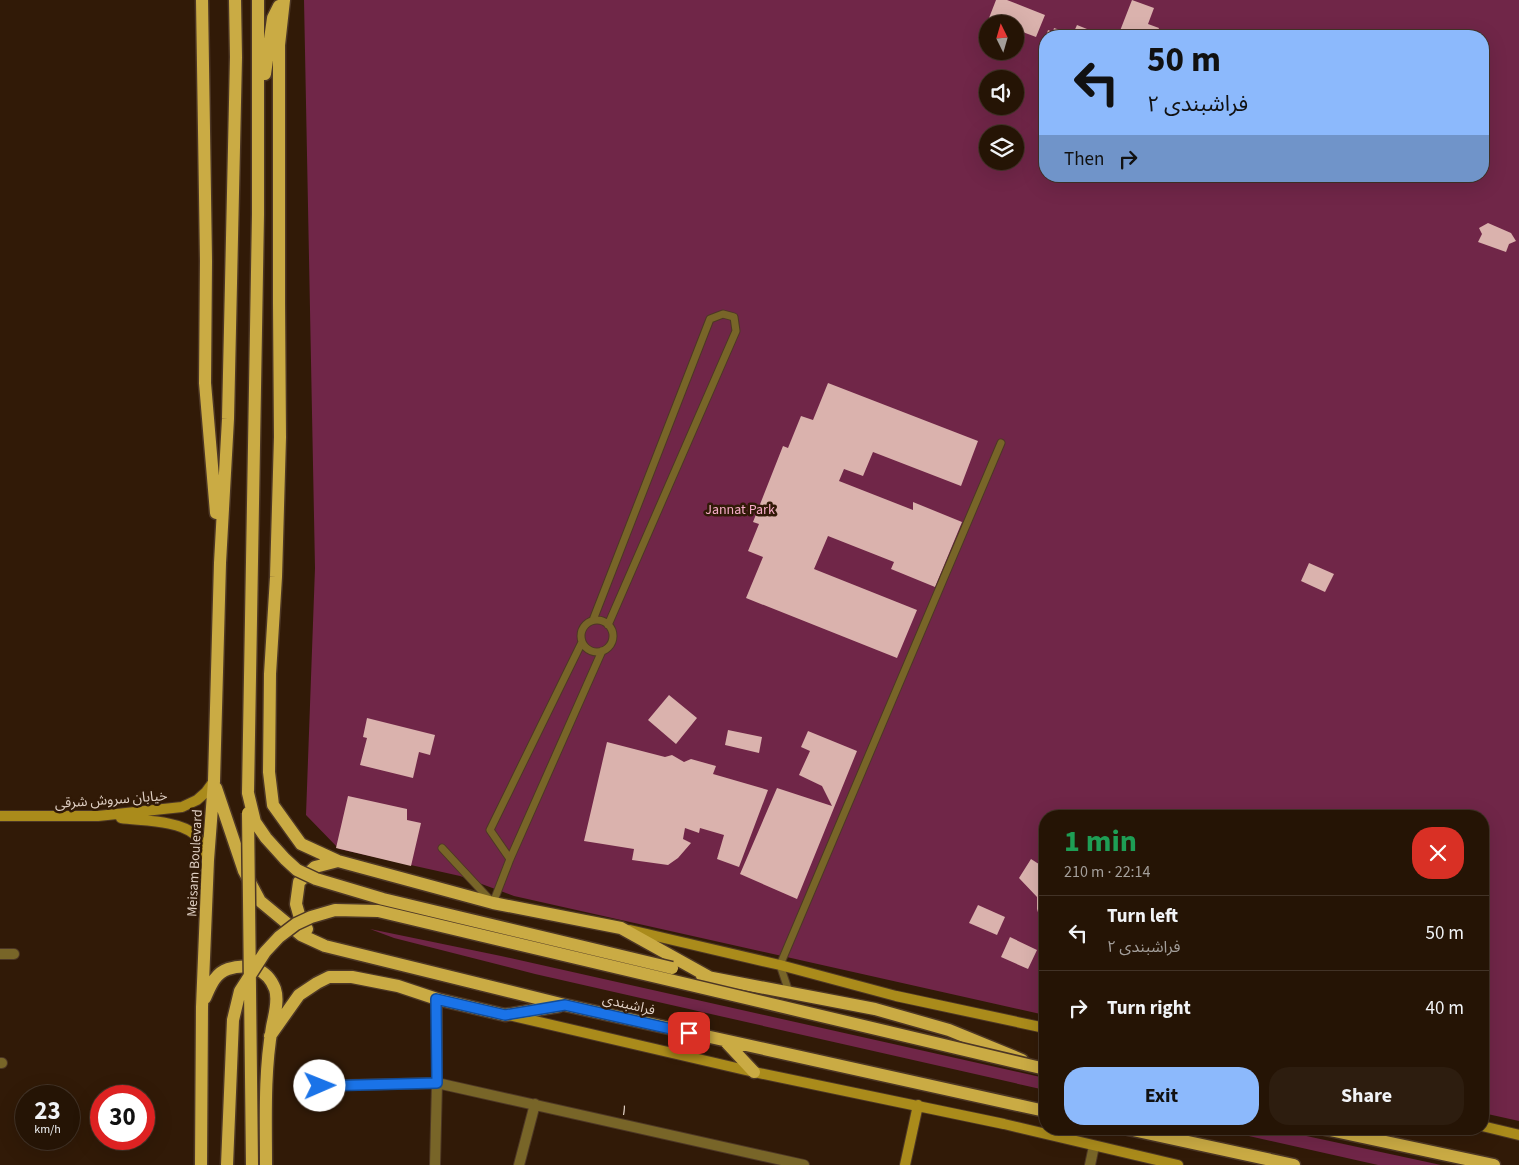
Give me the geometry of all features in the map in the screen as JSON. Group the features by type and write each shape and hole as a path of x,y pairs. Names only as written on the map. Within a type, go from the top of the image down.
{"main road":[{"path":"202,0 206,261 205,383 220,563"},
{"path":"220,563 228,418 236,67 235,0"},
{"path":"252,1165 248,793 259,113 258,0"},
{"path":"259,113 273,18 283,0"},
{"path":"283,0 279,55 278,273 280,438 276,577 270,674 269,772 273,805 301,844 338,861 494,903 622,928 780,965 896,996 1039,1027"},
{"name":"Meisam Boulevard","path":"200,1165 202,1007 208,860 214,781 220,563"},
{"name":"خیابان سروش شرقی","path":"0,816 98,816 182,807 197,800 214,781"},
{"name":"فراشبندی","path":"214,781 244,871 260,901 301,935 325,946 565,1005 1039,1109"},
{"path":"248,793 255,822 266,838 297,870 316,879 383,899 709,977 875,1009 949,1030 1039,1066"},
{"path":"98,816 182,827 194,834 202,845 208,860"},
{"path":"325,946 302,925 296,904 299,882 314,867 338,861"},
{"path":"227,1165 232,1020 240,991 265,952 279,937 296,924 310,917 335,910 378,911 1039,1067"},
{"path":"622,928 709,977"},
{"path":"202,1007 211,984 223,970 234,967 248,967 261,971 270,979 276,992 267,1070 266,1165"},
{"path":"270,1036 298,995 329,977 352,977 398,986 436,999 754,1072 918,1105 1039,1133"},
{"path":"505,1015 565,1005"},
{"path":"725,1041 754,1072"},
{"path":"905,1165 918,1105"},
{"path":"1489,1128 1519,1135"},
{"path":"1047,1135 1178,1165"},
{"path":"1156,1135 1294,1165"},
{"path":"1353,1135 1494,1165"}],"street":[{"path":"0,954 14,954"},
{"path":"435,1165 437,1083 436,999"},
{"name":"۱","path":"300,1086 437,1083 804,1165"},
{"path":"519,1165 535,1104"},
{"path":"1090,1165 1094,1146"}],"lane":[{"path":"593,620 710,319 723,314 734,317 736,330 608,625"},
{"path":"789,992 780,965 1001,443"},
{"path":"510,859 490,830 582,642 583,627 593,620 601,620 612,631 612,642 607,649 602,651 594,652 589,650 582,642"},
{"path":"442,848 494,903 510,859 602,651"}],"green space":[{"name":"Jannat Park","path":"304,0 1519,0 1519,1121 1489,1114 1489,810 1039,810 1039,1014 514,896 460,876 339,849 306,815 315,568"},
{"path":"370,929 501,956 1039,1077 1039,1089 535,974 394,938"},
{"path":"1245,1135 1302,1135 1441,1165 1378,1165"}],"building":[{"path":"996,0 1007,0 1045,15 1036,37 1024,32 1024,15 990,15"},
{"path":"1132,0 1154,8 1148,24 1159,28 1158,30 1120,30"},
{"path":"1077,25 1087,29 1086,30 1075,30"},
{"path":"1488,223 1511,233 1516,241 1509,244 1506,252 1478,242 1482,234 1479,228"},
{"path":"828,383 978,441 961,486 873,452 863,476 844,469 839,481 913,510 913,502 962,522 935,587 891,569 894,562 828,536 814,569 917,610 897,658 746,598 763,557 748,551 759,524 753,522 783,446 788,448 801,416 813,420"},
{"path":"1309,563 1334,574 1325,592 1301,581"},
{"path":"669,695 697,718 676,744 648,720"},
{"path":"367,718 435,735 430,755 419,752 413,778 360,765 367,738 363,737"},
{"path":"728,730 762,737 759,753 725,745"},
{"path":"808,731 857,751 797,899 740,874 777,788 832,806 822,786 799,775 810,751 801,747"},
{"path":"607,742 665,757 672,755 684,762 691,759 716,766 713,774 768,790 739,867 717,859 724,835 700,828 699,833 685,828 683,839 691,843 678,858 668,865 632,860 634,849 584,841"},
{"path":"348,796 407,809 407,820 421,823 411,866 336,848"},
{"path":"1031,859 1039,864 1039,916 1037,897 1019,878"},
{"path":"978,905 1005,917 997,935 969,923"},
{"path":"1010,937 1037,950 1028,969 1001,957"}],"route":[{"path":"320,1086 437,1083 436,999 505,1015 565,1005 689,1033"}]}
